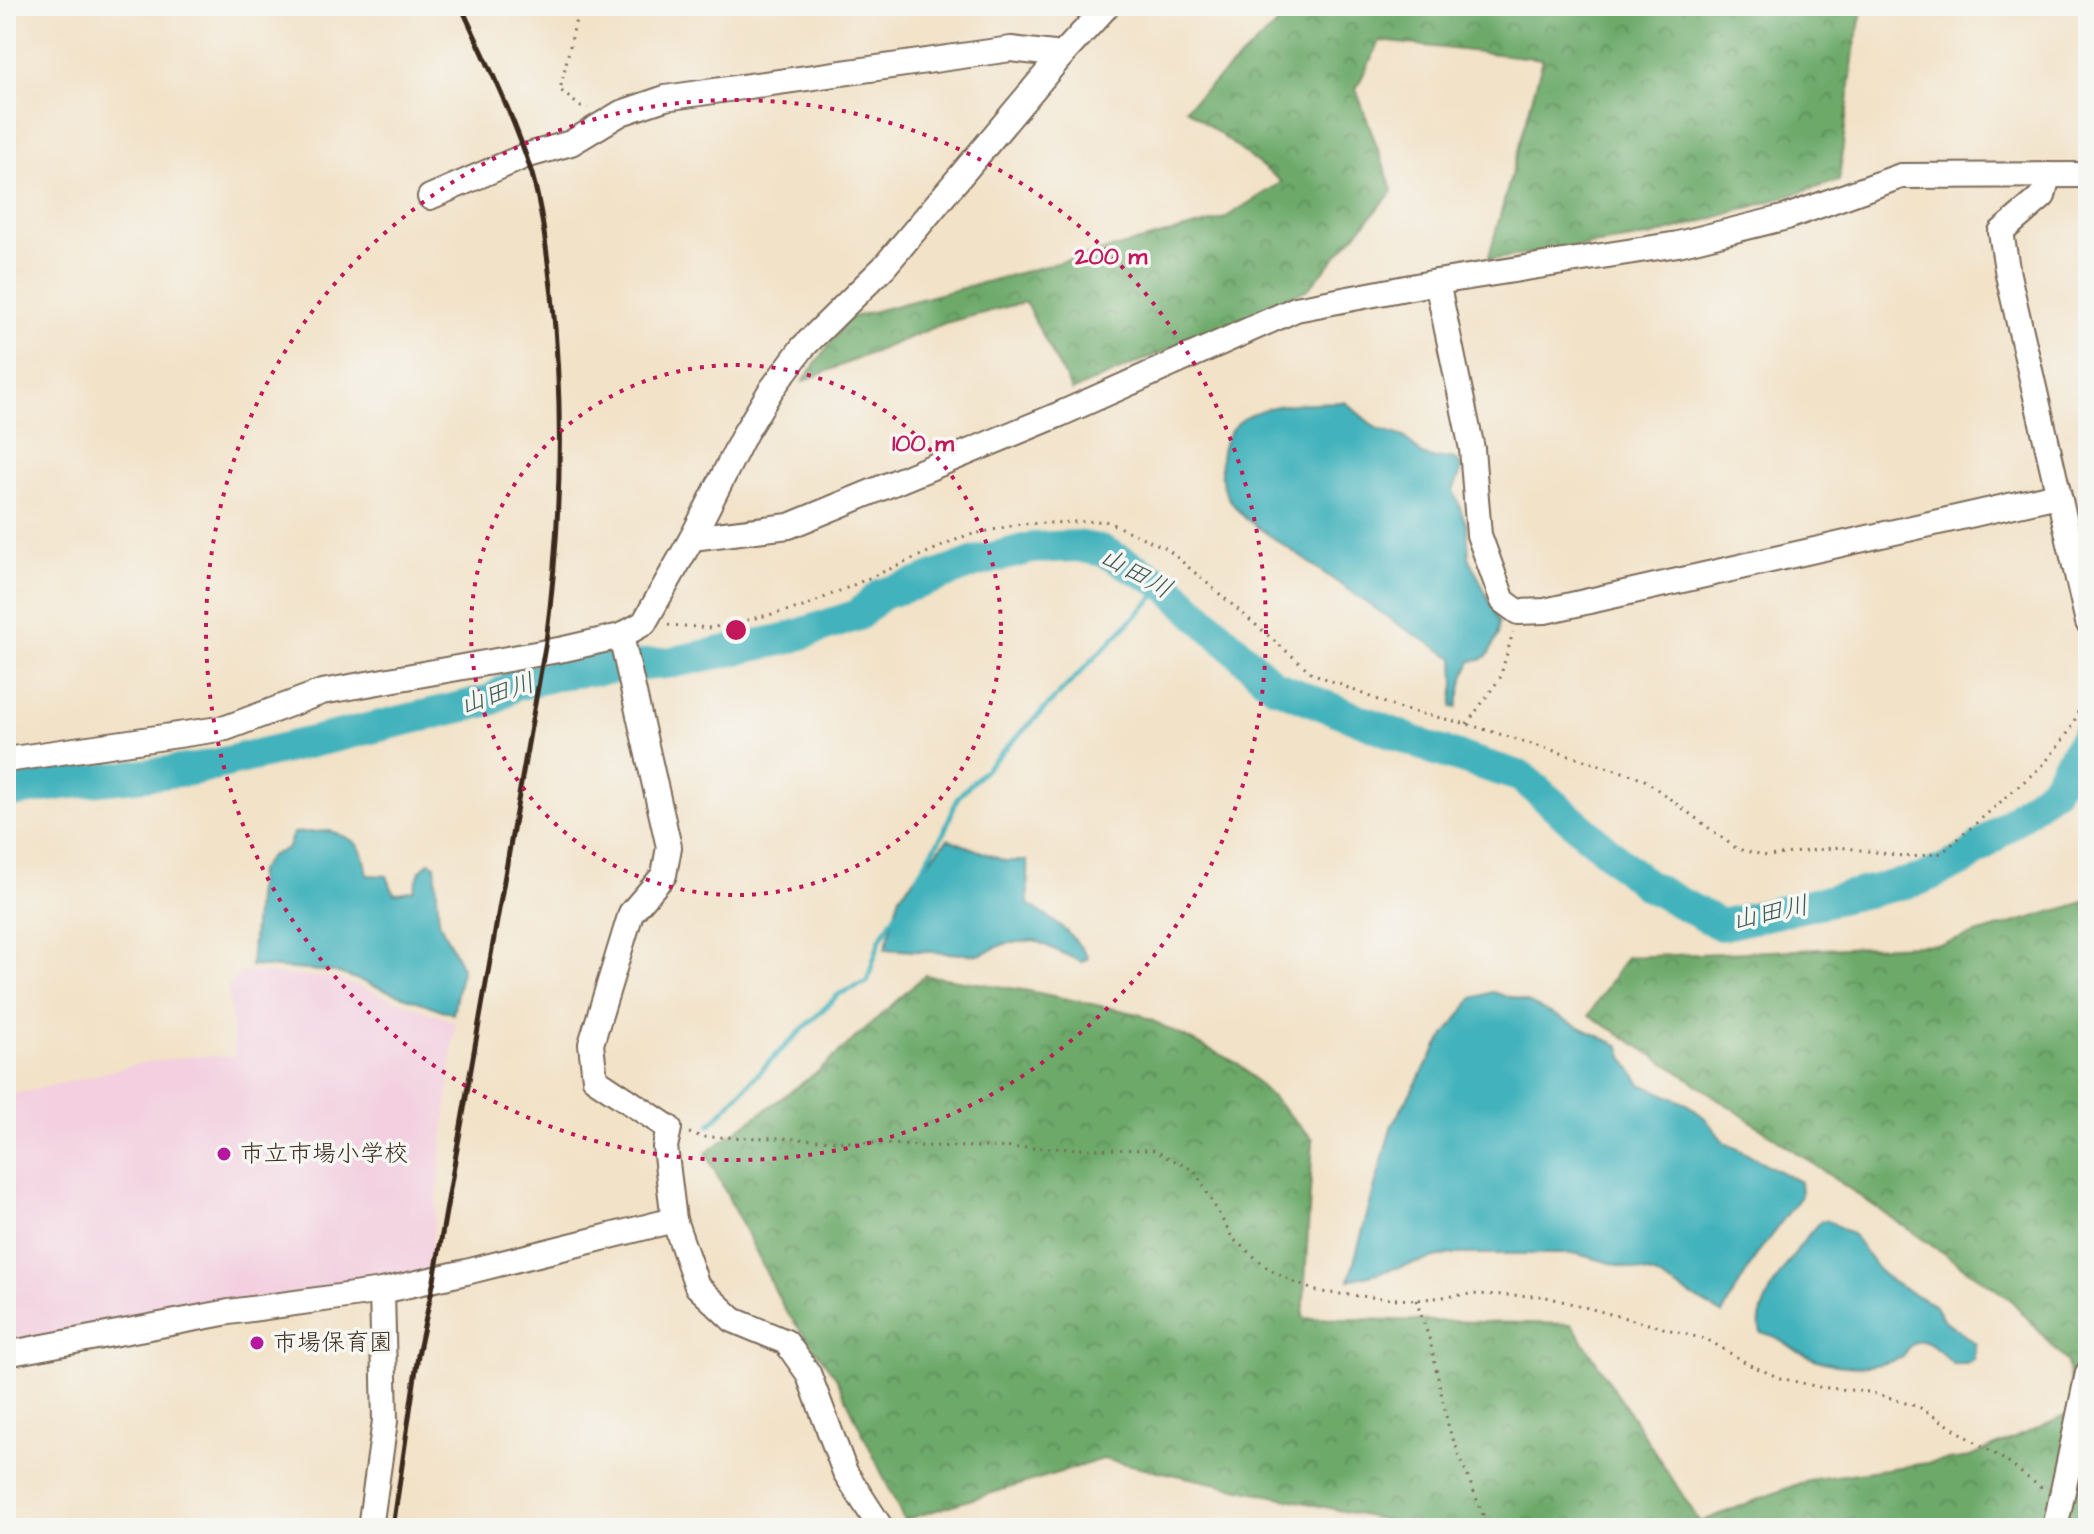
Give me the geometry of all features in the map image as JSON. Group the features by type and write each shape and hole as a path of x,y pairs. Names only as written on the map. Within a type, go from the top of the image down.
{"street":[{"path":"6,760 226,728 322,692 564,649 621,636 644,623 692,538 745,433 771,390 803,347 884,267 1107,6"},
{"path":"430,197 525,156 571,143 621,113 665,98 1011,49 1062,55"},
{"path":"2048,175 2043,196 2001,232 2008,275 2088,622"},
{"path":"692,538 789,526 1044,421 1296,309 1437,282 1678,244 1787,217 1901,176 2088,175"},
{"path":"1437,282 1472,449 1479,535 1503,601 1518,612 1545,611 2058,495"},
{"path":"621,636 669,847 664,875 631,913 591,1044 595,1079 669,1128 665,1147 674,1220 697,1286 733,1320 786,1342 808,1373 845,1472 881,1528"},
{"path":"6,1354 229,1312 382,1291 674,1220"},
{"path":"370,1528 385,1421 382,1291"},
{"path":"2056,1528 2088,1373"}],"path":[{"path":"579,6 560,90 581,107 621,113"},
{"path":"644,623 711,628 803,607 965,536 1020,524 1105,521 1166,548 1312,673 1397,708 1467,724 1642,778 1737,849 1768,856 1839,847 1910,857 1942,853 2044,764 2071,729 2088,687"},
{"path":"1467,724 1500,678 1518,612"},
{"path":"669,1128 703,1137 922,1146 1153,1150 1195,1171 1233,1239 1269,1269 1295,1283 1320,1292 1416,1300 1470,1294 1543,1296 1708,1340 1750,1365 1780,1378 1819,1387 1869,1392 1919,1407 2003,1459 2059,1502"},
{"path":"1416,1300 1430,1341 1449,1429 1483,1515 1481,1528"}],"shaded area":[{"name":"市立市場小学校","path":"240,972 335,978 456,1022 429,1271 6,1346 6,1093 20,1093 142,1063 194,1056 235,1056 228,987"}],"green space":[{"path":"1297,6 1863,6 1854,50 1839,181 1653,236 1488,260 1543,59 1380,41 1356,89 1393,191 1308,289 1072,391 1025,302 945,323 803,381 849,318 1223,219 1282,182 1186,108"},
{"path":"2088,901 2088,1528 1421,1528 1103,1459 904,1520 836,1377 785,1310 706,1153 820,1070 925,975 1029,991 1139,1014 1239,1064 1313,1139 1303,1318 1572,1324 1700,1522 1808,1480 1970,1457 2075,1412 2067,1362 2010,1299 1679,1072 1589,1015 1626,957 1942,944"}],"water":[{"path":"1345,402 1376,428 1404,437 1422,455 1435,459 1453,458 1460,463 1461,472 1453,490 1467,526 1469,557 1499,622 1498,635 1488,655 1471,661 1457,708 1452,707 1454,658 1399,625 1246,519 1225,491 1221,458 1226,438 1237,424 1251,414 1268,408"},
{"path":"330,831 358,845 367,875 387,876 394,894 414,890 420,871 429,862 435,865 439,922 462,968 453,1014 336,972 251,966 258,872 270,856 288,848 293,833"},
{"path":"948,839 1005,861 1027,861 1028,904 1069,934 1088,958 1082,962 1034,940 1004,944 979,955 885,949 900,895"},
{"path":"1492,992 1525,1001 1620,1046 1623,1057 1641,1084 1687,1104 1705,1118 1724,1142 1800,1182 1801,1196 1757,1254 1722,1314 1655,1275 1578,1254 1451,1254 1349,1280 1392,1125 1440,1042 1473,998"},
{"path":"1827,1220 1853,1235 1879,1271 1892,1282 1934,1305 1943,1319 1976,1344 1974,1360 1966,1364 1953,1364 1922,1341 1915,1342 1903,1357 1890,1362 1864,1366 1838,1365 1812,1358 1761,1332 1764,1306 1780,1274 1820,1221"}],"waterway":[{"name":"山田川","path":"6,793 196,769 491,700 512,686 564,673 674,662 786,639 858,615 882,594 975,562 1032,548 1077,546 1103,551 1166,585 1273,685 1433,749 1522,777 1645,884 1721,925 1919,880 1964,860 2054,788 2088,733"},
{"path":"917,877 944,832 958,797 1166,585"},
{"path":"710,1125 839,994 867,982 880,939 896,913"}],"railway":[{"path":"393,1528 418,1355 434,1280 546,641 558,511 556,338 539,204 517,131 461,6"}],"place":[{"name":"市立市場小学校","path":"224,1154"},
{"name":"市場保育園","path":"257,1343"}]}
